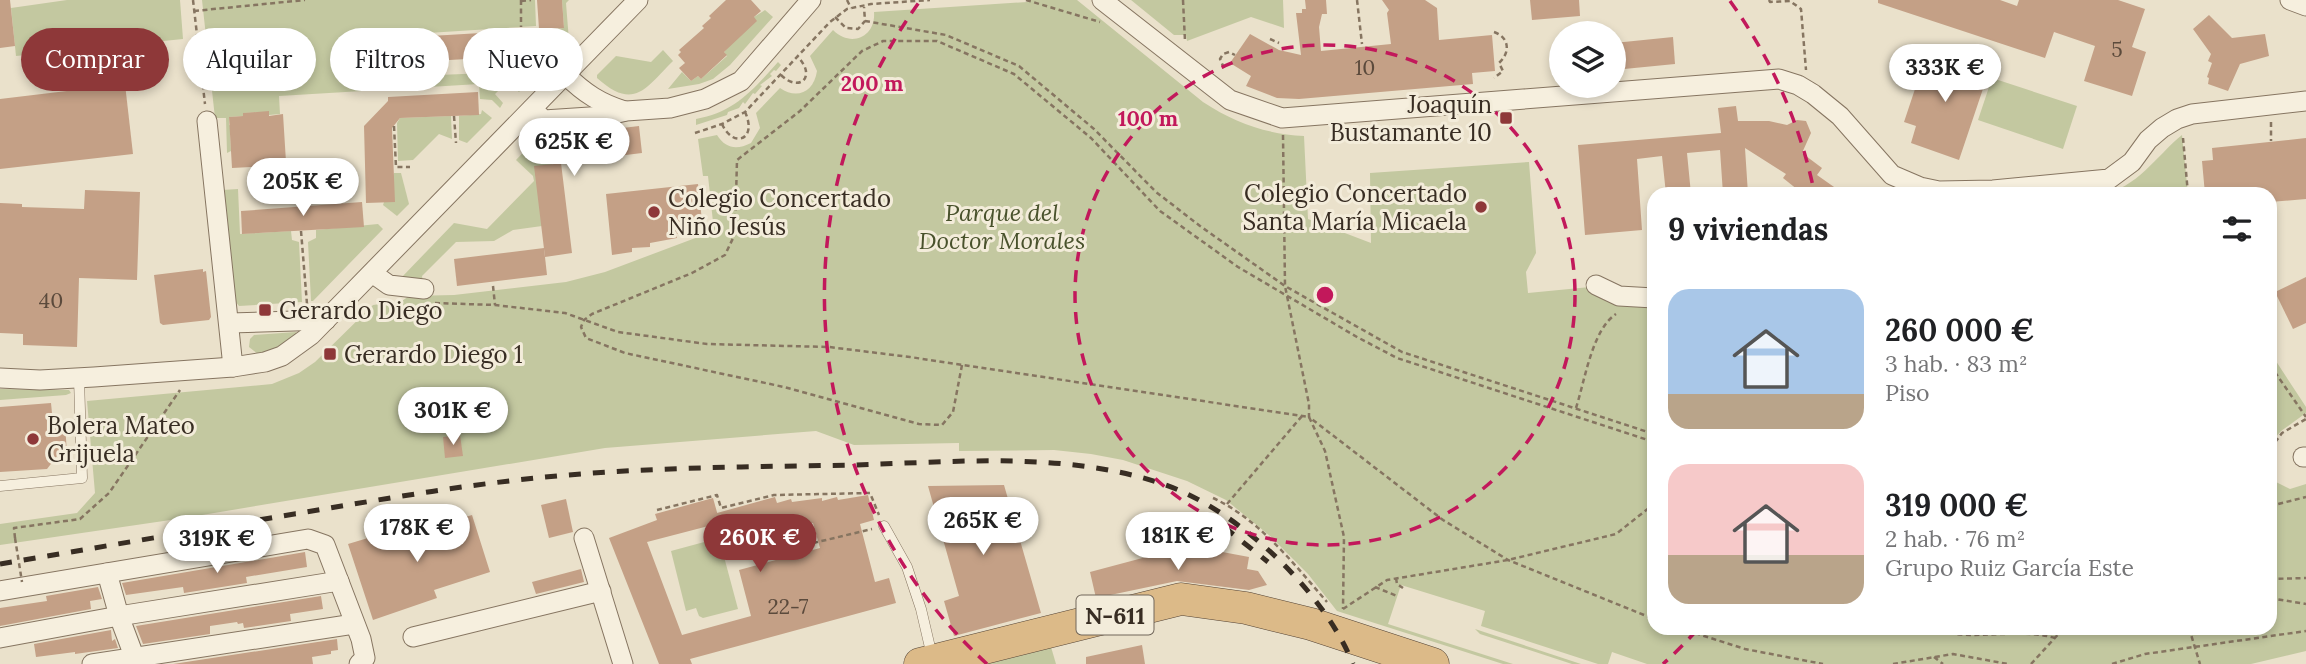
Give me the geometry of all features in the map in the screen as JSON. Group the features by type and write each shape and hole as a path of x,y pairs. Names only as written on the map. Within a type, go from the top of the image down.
{"highway":[{"name":"N-611","path":"928,656 1181,600 1328,617 1433,664"}],"street":[{"path":"583,57 638,0"},
{"path":"532,109 544,120 670,108 705,99 741,81 811,0"},
{"path":"1102,0 1230,100 1282,118 1779,79 1798,85 1813,94 1840,116 1892,175 1920,187"},
{"path":"2290,0 2306,6"},
{"path":"0,378 40,380 233,367 265,362 282,356 298,346 326,320 550,91"},
{"path":"583,91 605,105 626,111"},
{"path":"2036,187 2109,179 2132,162 2155,134 2177,119 2192,114 2306,102"},
{"path":"207,121 233,367"},
{"path":"372,274 389,285 424,295"},
{"path":"1596,285 1619,296 1647,298"},
{"path":"230,324 326,320"},
{"path":"584,537 623,664"},
{"path":"0,591 308,540 325,545 361,639 365,658 359,664"},
{"path":"107,573 135,660"},
{"path":"0,638 338,581"},
{"path":"413,637 601,591"},
{"path":"92,664 135,660 354,624"}],"lane":[{"path":"0,486 82,478 79,378"},
{"path":"884,526 907,567 921,609 928,656"}],"path":[{"path":"193,0 207,121"},
{"path":"194,10 305,0"},
{"path":"521,27 521,0 531,0"},
{"path":"847,0 851,8"},
{"path":"695,132 722,124 745,112 835,18 851,8 930,0"},
{"path":"1026,0 1107,24"},
{"path":"1183,0 1185,41"},
{"path":"1357,0 1362,44"},
{"path":"1769,0 1790,1 1801,9 1806,72"},
{"path":"835,18 839,24 851,30 858,29 864,21 863,6"},
{"path":"864,21 946,35 1019,66 1094,129 1156,192 1286,286 1402,352 1647,431"},
{"path":"1494,32 1505,39 1508,53 1499,62 1503,71 1494,78"},
{"path":"1269,39 1279,43"},
{"path":"962,365 953,412 942,425 919,424 784,387 625,353 586,338 581,327 584,320 592,314 692,273 725,255 735,234 737,160 800,111 862,51 883,41 937,41 1014,74 1091,138 1160,211 1237,267 1397,358 1647,440"},
{"path":"1224,68 1220,59 1223,54 1229,52 1235,55"},
{"path":"781,75 788,82 803,81 807,70 798,57"},
{"path":"722,124 732,138 742,139 750,130 750,122 745,112"},
{"path":"454,116 456,143"},
{"path":"2271,119 2271,141"},
{"path":"394,126 395,167 410,167"},
{"path":"1282,132 1286,286 1309,404 1309,417 1325,451 1337,496 1344,537 1343,609"},
{"path":"2183,132 2187,187"},
{"path":"301,231 307,304"},
{"path":"493,286 495,305"},
{"path":"424,295 438,304 495,305 565,313 618,332 693,342 829,346 1309,417 1443,520 1508,560 1647,616"},
{"path":"1576,408 1598,335 1605,322 1615,314 1627,312"},
{"path":"2277,375 2306,418 2282,433 2277,440"},
{"path":"22,582 14,528 80,519 109,493 180,390"},
{"path":"1227,504 1302,416"},
{"path":"657,510 717,495 721,508 774,495 870,493 884,526 784,550 782,540 723,554"},
{"path":"2277,504 2306,497"},
{"path":"1213,498 1227,504 1284,552 1328,617 1387,580 1508,560 1616,534 1647,509"},
{"path":"1396,578 1397,584 1403,588"},
{"path":"2277,579 2306,578"},
{"path":"1375,587 1397,596"},
{"path":"2277,599 2306,604"},
{"path":"2277,635 2306,631"},
{"path":"1701,635 1745,649 1823,664"},
{"path":"1965,635 2004,635"},
{"path":"2039,635 2054,638"},
{"path":"2031,664 2057,635"},
{"path":"2191,635 2200,664"},
{"path":"2112,664 2145,654 2276,635"},
{"path":"1893,664 1953,654 2008,664"},
{"path":"1934,657 1943,664"}],"green space":[{"path":"67,0 180,0 183,39 169,40 169,28 21,28 21,55 16,56 11,8"},
{"path":"202,0 535,0 536,26 463,28 463,31 449,32 449,28 330,28 330,91 362,91 279,96 280,114 243,113 243,116 229,117 229,125 233,126 230,132 231,151 227,153 226,118 215,118 212,91 316,91 316,28 205,28"},
{"path":"562,0 569,0 566,3 568,28 564,28"},
{"name":"Parque del Doctor Morales","path":"1077,0 1203,102 1239,121 1264,130 1304,136 1308,219 1371,243 1370,173 1529,162 1536,253 1526,272 1528,293 1590,287 1647,303 1647,635 2277,635 2277,482 2290,489 2306,484 2306,651 2251,664 1647,664 1612,652 1608,664 1598,664 1481,626 1485,611 1401,585 1388,624 1513,664 1503,664 1337,611 1308,574 1270,536 1226,500 1187,481 1123,460 1091,454 1054,450 959,451 959,443 854,445 816,431 605,448 184,518 0,545 0,524 77,513 95,493 87,401 272,384 299,373 315,362 373,305 402,301 409,296 454,295 566,282 605,272 714,231 708,176 703,176 698,139 717,135 732,147 751,143 760,128 756,113 780,88 786,92 798,93 804,92 812,84 817,71 810,56 833,30 847,38 861,37 871,28 874,12"},
{"path":"1131,0 1283,0 1284,28 1251,17 1187,41 1186,35 1174,35"},
{"path":"765,10 773,17 730,65 713,79 668,89 682,72 691,81 698,76 701,79 727,56 724,52 754,17"},
{"path":"663,50 673,61 655,80 638,92 630,95 621,93 597,78 616,56 651,62"},
{"path":"778,62 781,65 745,104 743,102 739,108 727,115 696,125 696,119 721,111 742,98"},
{"path":"463,74 463,85 449,86 449,75"},
{"path":"1992,78 2077,106 2063,149 1978,120"},
{"path":"479,91 498,91 495,94 503,103 500,108 492,100 480,99"},
{"path":"482,110 492,118 467,143 459,140 459,116 481,114"},
{"path":"451,116 452,139 439,134 413,160 398,161 397,123 400,118"},
{"path":"2182,135 2187,187 2123,187 2136,179"},
{"path":"549,137 552,164 542,226 513,230 494,241 456,242 422,276 423,283 401,278 454,223 487,229 534,181 533,176 516,160 536,139"},
{"path":"394,173 401,173 409,204 397,216 383,205"},
{"path":"238,189 240,234 291,231 292,240 299,242 302,302 239,306 235,301 222,190"},
{"path":"378,224 383,229 311,301 308,242 316,238 316,230"},
{"path":"296,332 298,335 293,338 258,354 249,347 250,339 254,335"},
{"path":"2277,363 2306,407 2306,413 2277,436"},
{"path":"0,389 69,390 71,393 0,400"},
{"path":"719,538 738,609 703,618 699,616 696,608 686,611 671,551"},
{"path":"1475,629 1581,664 1572,664 1480,634"},
{"path":"1051,647 1056,664 986,664"}],"building":[{"path":"0,0 10,0 15,46 0,48"},
{"path":"537,0 562,0 564,28 539,28"},
{"path":"726,0 751,0 761,11 754,17 757,21 724,52 727,55 701,79 698,76 691,81 679,68 685,63 678,55 681,52 679,50 704,28 702,26 711,18 709,16"},
{"path":"1305,0 1326,0 1327,14 1322,14 1319,27 1321,51 1391,44 1387,13 1389,10 1382,0 1425,0 1437,8 1439,40 1492,35 1495,71 1472,73 1473,84 1299,99 1277,98 1246,86 1251,76 1230,63 1250,34 1279,50 1301,55 1296,13 1302,13 1302,9 1306,9"},
{"path":"1530,0 1579,0 1580,16 1532,20"},
{"path":"1878,0 2000,0 2017,6 2019,0 2118,0 2145,9 2132,47 2146,52 2132,96 2084,81 2095,46 2054,32 2045,58 1878,3"},
{"path":"2209,15 2232,38 2265,34 2269,56 2240,64 2228,91 2208,84 2207,77 2212,63 2208,61 2211,54 2193,29"},
{"path":"463,34 463,59 449,60 449,35"},
{"path":"1673,37 1675,64 1626,69 1626,42"},
{"path":"1928,50 1989,71 1959,160 1911,143 1916,126 1904,122"},
{"path":"67,91 126,91 133,154 0,169 0,99"},
{"path":"478,92 479,115 400,118 392,128 395,202 366,203 364,126 388,101 388,97"},
{"path":"1736,106 1738,121 1769,121 1787,125 1797,120 1806,121 1811,133 1802,153 1822,168 1817,175 1834,187 1794,187 1783,178 1786,174 1745,148 1748,187 1723,187 1720,150 1687,153 1690,187 1665,187 1662,156 1637,159 1642,230 1585,235 1578,145 1721,133 1718,108"},
{"path":"269,111 269,116 283,114 286,162 232,168 229,117"},
{"path":"639,126 642,153 561,163 572,253 545,257 534,166 554,164 549,137"},
{"path":"2306,138 2306,199 2277,201 2277,187 2204,187 2202,161 2213,160 2212,148"},
{"name":"Colegio Concertado Niño Jesús","path":"698,184 703,230 676,234 677,238 650,243 650,247 632,248 632,252 612,255 606,194"},
{"path":"85,190 140,192 137,280 79,278 77,347 23,345 23,334 0,333 0,203 22,204 22,207 84,209"},
{"path":"362,202 364,227 242,234 241,211"},
{"path":"544,248 547,275 457,286 454,259"},
{"path":"203,269 203,272 206,271 211,317 209,320 163,325 160,323 154,275"},
{"path":"2306,277 2306,323 2293,329 2277,291"},
{"name":"Bolera Mateo Grijuela","path":"51,403 53,423 65,422 67,455 57,456 47,469 0,472 0,407"},
{"path":"460,435 463,456 445,458 443,437"},
{"path":"1004,485 1041,613 954,636 944,601 959,596 928,486"},
{"path":"868,495 874,520 860,524 875,582 889,578 896,603 690,659 692,664 659,664 609,538 657,520 655,514 713,498 717,513 775,497 777,503 791,499 792,502 822,498 822,501","holes":["782,522 783,528 813,523 820,548 739,570 751,616 682,635 647,542 720,523 724,538"]},
{"path":"566,499 573,532 549,538 541,505"},
{"path":"472,515 490,572 434,590 437,598 373,620 348,544 388,532 389,536 414,528 416,532"},
{"path":"1201,548 1249,557 1247,569 1258,571 1267,585 1249,590 1177,581 1096,598 1090,572 1165,552"},
{"path":"305,552 307,567 246,577 247,583 184,593 183,587 126,595 122,583"},
{"path":"581,569 584,582 536,594 532,582"},
{"path":"98,587 102,599 90,601 91,609 0,626 0,608 47,601 46,596"},
{"path":"321,596 323,609 290,614 291,621 244,628 243,623 237,622 210,626 210,634 143,644 136,626"},
{"path":"111,630 112,641 115,639 118,648 36,657 34,644"},
{"path":"337,639 338,650 312,657 313,664 173,664"},
{"path":"1142,645 1145,664 1086,664 1086,657"}],"railway":[{"path":"0,564 388,498 536,478 695,468 971,461 1049,463 1088,467 1163,484 1220,512 1275,556 1300,582 1340,636 1353,664"},
{"path":"1224,527 1268,562"}],"place":[{"name":"Joaquín Bustamante 10","path":"1506,118"},
{"name":"Colegio Concertado Santa María Micaela","path":"1481,207"},
{"name":"Colegio Concertado Niño Jesús","path":"654,212"},
{"name":"Gerardo Diego","path":"265,310"},
{"name":"Gerardo Diego 1","path":"330,354"},
{"name":"Bolera Mateo Grijuela","path":"33,439"}]}
